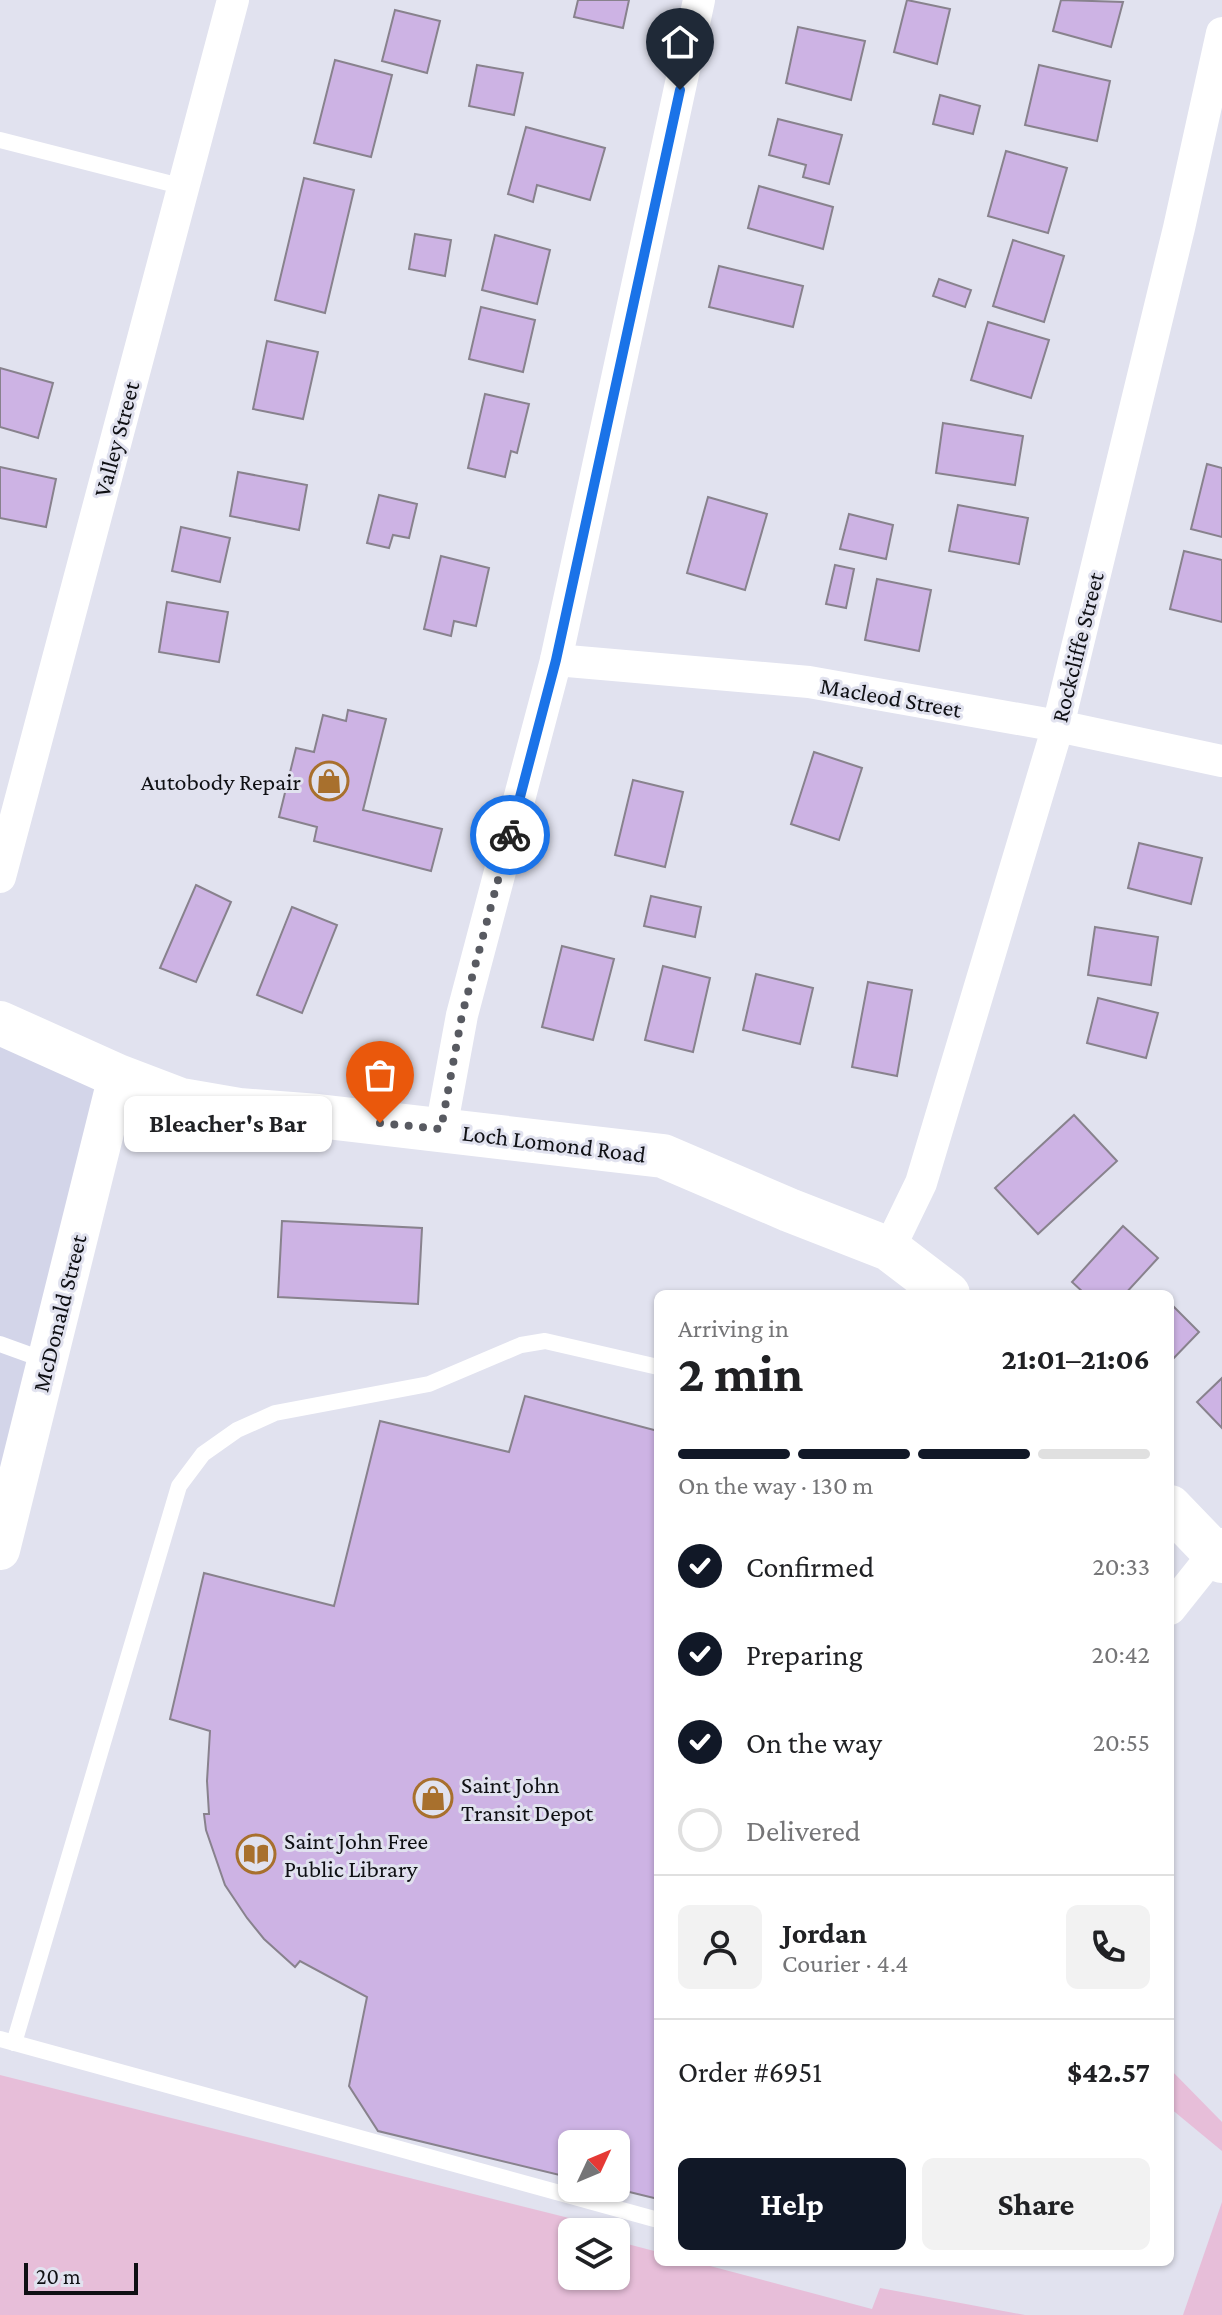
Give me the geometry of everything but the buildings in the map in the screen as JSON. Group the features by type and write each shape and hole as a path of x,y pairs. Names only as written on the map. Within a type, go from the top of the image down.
{"main road":[{"name":"Loch Lomond Road","path":"0,1023 118,1076 181,1100 239,1110 441,1129 663,1156 889,1249 943,1290"},
{"path":"1174,1511 1219,1553"}],"street":[{"name":"Valley Street","path":"0,877 233,0"},
{"path":"441,1129 462,1015 556,660 699,0"},
{"name":"Rockcliffe Street","path":"889,1249 921,1183 1058,726 1179,228 1222,33"},
{"name":"Macleod Street","path":"556,660 809,682 1058,726 1222,761"},
{"name":"McDonald Street","path":"0,1550 118,1076"},
{"path":"1174,1604 1219,1553"}],"lane":[{"path":"0,140 184,187"},
{"path":"654,1366 545,1341 521,1345 429,1384 275,1413 237,1430 203,1454 179,1486 7,2041 654,2219"},
{"path":"0,1344 47,1361"}],"shaded area":[{"path":"0,1023 118,1076 0,1550"},
{"path":"1174,2073 1222,2122 1222,2151 1174,2111"},
{"path":"0,2075 569,2218 558,2218 558,2290 630,2290 630,2245 654,2251 654,2266 710,2266 872,2309 880,2288 1025,2315 0,2315"},
{"path":"1222,2202 1222,2315 1183,2315"}],"way so far":[{"path":"380,1123 441,1129 462,1015 510,835"}],"place":[{"name":"Autobody Repair","path":"329,781"},
{"name":"Bleacher's Bar","path":"380,1123"},
{"name":"Saint John Transit Depot","path":"433,1798"},
{"name":"Saint John Free Public Library","path":"256,1854"}],"route":[{"path":"510,835 556,660 680,90"}]}
